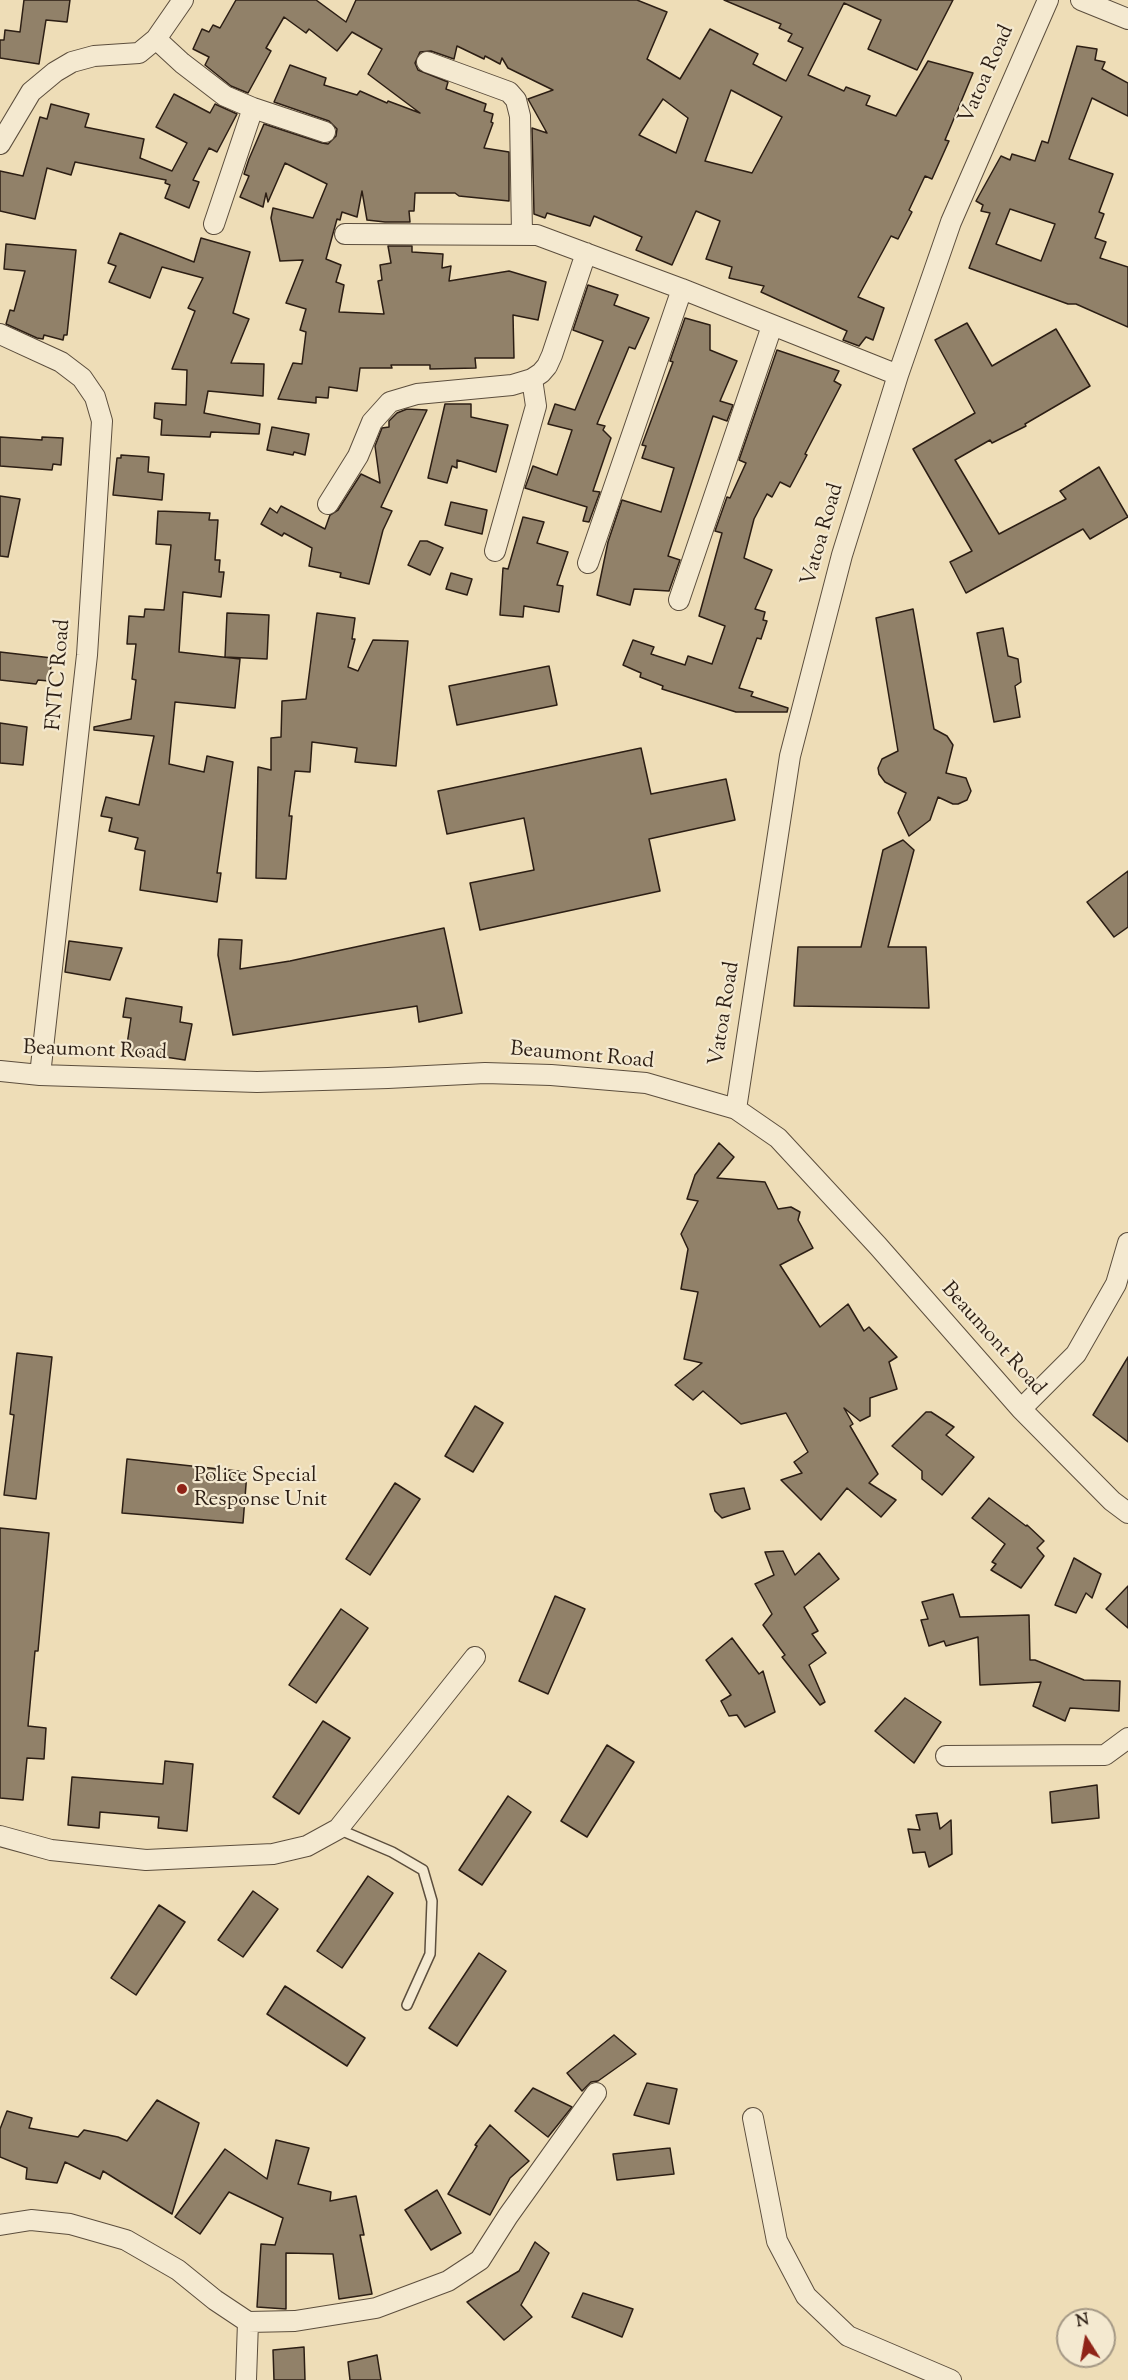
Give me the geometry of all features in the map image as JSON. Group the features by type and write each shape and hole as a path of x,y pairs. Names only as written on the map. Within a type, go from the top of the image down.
{"street":[{"path":"0,144 31,92 55,72 72,62 94,56 139,53 156,39 183,0"},
{"name":"Vatoa Road","path":"736,1109 790,756 842,555 898,375 951,222 1048,0"},
{"path":"1081,0 1128,19"},
{"path":"156,39 182,63 225,96 253,108 325,132"},
{"path":"427,62 509,92 516,100 520,116 522,234"},
{"path":"214,224 253,108"},
{"path":"345,234 537,235 898,375"},
{"path":"328,504 358,456 372,422 390,402 417,394 492,388 532,380 547,366 586,253"},
{"path":"588,563 682,290"},
{"path":"679,600 772,326"},
{"name":"FNTC Road","path":"0,334 61,362 82,378 95,397 102,421 87,655 40,1075"},
{"path":"495,552 536,406 532,380"},
{"name":"Beaumont Road","path":"0,1071 40,1075 257,1082 485,1073 551,1075 646,1083 736,1109 778,1138 878,1246 1021,1410 1128,1514"},
{"path":"1021,1410 1076,1354 1116,1284 1128,1243"},
{"path":"0,1836 51,1850 146,1860 273,1854 307,1846 338,1829 475,1657"},
{"path":"946,1756 1105,1755 1128,1738"},
{"path":"0,2225 31,2220 70,2224 126,2240 178,2270 215,2300 248,2322 295,2321 376,2308 448,2281 480,2260 508,2216 596,2093"},
{"path":"753,2118 777,2241 806,2296 848,2336 951,2380"},
{"path":"246,2380 248,2322"}],"lane":[{"path":"338,1829 392,1852 423,1870 432,1901 430,1954 407,2005"}],"building":[{"path":"24,0 70,0 67,22 46,20 39,64 0,58 0,40 4,40 5,30 20,32"},
{"path":"236,0 316,0 346,22 356,0 637,0 667,12 647,59 680,79 710,29 758,54 753,64 786,81 803,48 788,41 792,34 779,28 781,24 724,0 953,0 917,70 868,49 881,20 844,3 808,75 844,91 846,87 870,96 866,105 896,116 928,61 973,73 945,140 949,141 932,179 925,176 909,210 912,212 898,239 891,236 858,297 884,308 873,340 866,337 859,346 843,340 847,331 761,292 764,286 729,278 732,267 706,259 720,221 696,211 672,265 636,250 642,237 594,216 590,226 547,213 545,218 534,214 532,128 547,133 528,99 553,90 508,68 502,58 500,64 457,46 454,59 431,51 420,52 415,63 418,70 448,82 446,89 486,104 484,111 493,114 491,122 493,123 484,148 509,152 509,201 459,196 455,193 415,193 414,211 409,211 410,222 385,222 367,220 362,191 357,217 342,212 340,220 337,219 326,259 341,265 336,282 344,285 339,312 384,314 378,281 382,280 380,265 391,263 388,246 412,246 412,252 443,254 442,268 451,266 449,281 509,271 546,282 538,320 513,315 514,358 475,358 476,368 430,369 430,365 391,365 392,368 360,368 357,391 329,387 328,398 316,397 316,403 278,399 293,363 302,364 306,332 300,330 306,309 286,303 303,260 280,261 271,218 273,208 313,218 327,184 285,163 268,202 266,193 263,207 240,197 249,176 244,174 249,159 264,124 328,144 336,136 337,129 329,121 274,102 290,65 326,78 324,85 357,95 360,91 387,103 388,101 420,113 368,74 382,49 352,32 337,51 309,29 306,33 284,17 266,48 271,51 248,93 231,86 205,65 209,57 193,49 202,29 209,32 213,25 220,28","holes":["731,90 782,117 752,173 705,161","663,99 688,118 676,153 639,135"]},
{"path":"1077,46 1097,49 1095,60 1105,62 1102,69 1128,83 1128,116 1092,98 1069,159 1113,174 1099,212 1104,214 1095,238 1106,242 1100,258 1128,267 1128,327 1076,304 1068,304 969,268 990,213 981,211 983,205 976,201 1001,156 1010,160 1012,154 1035,161 1042,141 1048,143","holes":["1010,209 1055,224 1041,261 996,244"]},
{"path":"174,94 210,113 215,104 237,114 217,152 209,148 193,180 199,182 189,208 165,198 170,185 165,183 166,180 75,162 71,175 47,168 35,219 0,211 0,171 23,176 40,117 47,119 51,104 89,114 85,127 144,139 140,158 172,171 187,143 156,127"},
{"path":"120,233 194,262 201,238 250,252 233,313 249,319 231,363 264,364 263,396 208,391 204,413 260,424 259,434 211,432 210,437 161,435 162,420 154,418 155,403 186,405 187,370 172,369 195,311 188,308 203,278 162,267 150,298 109,282 116,266 108,263"},
{"path":"6,244 76,250 67,335 64,335 63,340 44,335 43,339 37,338 6,324 10,310 14,311 25,271 4,269"},
{"path":"588,285 618,295 614,305 649,318 635,349 629,347 597,424 605,426 603,430 611,438 593,491 600,492 589,522 583,521 587,507 525,488 533,466 557,475 572,430 548,424 555,404 575,410 603,341 573,330"},
{"path":"685,318 710,325 710,350 737,361 720,401 733,405 727,421 713,416 668,556 680,560 669,591 634,589 630,605 597,595 608,542 622,500 661,512 674,468 642,458 646,446 642,445 673,362 670,361"},
{"path":"967,323 992,366 1056,329 1090,386 1025,424 1026,426 992,443 990,440 955,460 999,534 1066,499 1060,491 1099,467 1128,517 1090,539 1083,529 966,593 950,562 972,551 913,449 975,413 935,340"},
{"path":"777,350 839,371 834,381 841,385 790,487 780,482 772,497 767,494 754,519 744,558 772,570 755,609 765,612 763,620 767,621 761,639 757,638 739,688 753,692 751,696 788,708 787,712 736,712 662,689 663,686 640,677 641,673 623,665 633,640 654,647 651,654 685,665 688,656 712,664 725,626 699,616 722,533 715,531 727,497 730,498 746,463 739,460"},
{"path":"445,404 471,404 471,417 508,425 496,472 457,460 457,468 452,466 447,483 428,478"},
{"path":"407,409 427,410 381,507 392,511 383,530 369,584 340,577 341,573 309,566 312,548 284,533 282,536 261,524 270,508 277,513 281,506 325,529 330,515 338,510 361,474 380,483 375,446 382,428 389,427 389,421 397,413"},
{"path":"272,427 309,434 305,455 267,450"},
{"path":"0,437 42,440 42,437 63,438 61,465 53,464 52,470 0,466"},
{"path":"121,455 149,457 148,472 164,474 162,500 113,495 117,458 121,458"},
{"path":"0,496 20,499 8,557 0,556"},
{"path":"451,502 487,510 482,534 445,525"},
{"path":"158,511 210,513 209,520 218,520 215,560 220,560 219,572 224,572 221,597 183,592 179,652 240,659 235,708 175,702 169,764 204,772 207,756 233,762 217,873 221,873 217,902 140,890 145,851 135,849 138,838 109,831 112,818 101,816 106,797 139,805 154,736 94,730 94,727 131,719 136,680 132,679 136,644 127,644 129,616 144,617 145,609 164,610 171,545 156,544"},
{"path":"523,517 544,522 537,543 568,552 557,585 563,586 559,612 524,606 523,617 500,615 503,568 508,569"},
{"path":"420,541 427,541 443,548 430,575 408,565"},
{"path":"451,573 472,579 467,595 446,589"},
{"path":"913,609 934,729 947,736 953,745 946,773 966,778 971,791 967,800 958,804 938,797 930,820 909,836 898,813 906,793 885,782 878,768 882,759 898,751 876,618"},
{"path":"227,613 269,615 267,659 225,657"},
{"path":"317,613 355,618 352,639 355,639 348,667 358,671 373,640 408,641 396,766 355,762 357,748 312,742 310,772 295,771 289,816 292,816 286,879 256,878 258,767 271,770 271,738 281,737 282,701 306,699"},
{"path":"1003,628 1008,656 1018,659 1021,682 1015,686 1020,717 994,722 977,633"},
{"path":"0,652 52,658 49,681 38,680 36,684 0,680"},
{"path":"549,666 557,705 457,725 449,686"},
{"path":"0,723 27,727 23,765 0,763"},
{"path":"641,748 651,794 726,779 735,820 649,839 660,891 480,930 470,883 534,870 524,818 447,834 438,791"},
{"path":"903,840 914,850 888,947 926,947 929,1008 794,1006 798,947 861,947 883,850"},
{"path":"1128,871 1128,927 1114,937 1087,902"},
{"path":"444,928 462,1013 419,1022 417,1006 233,1035 218,955 219,939 242,940 240,969 290,961"},
{"path":"69,941 122,948 110,980 65,972"},
{"path":"126,998 182,1007 180,1022 192,1024 185,1060 126,1051 131,1018 123,1017"},
{"path":"719,1143 734,1157 717,1178 765,1182 778,1209 791,1207 800,1212 798,1220 813,1248 780,1265 820,1327 848,1304 864,1331 869,1327 897,1357 889,1362 897,1389 870,1398 870,1416 860,1421 844,1408 853,1424 850,1426 878,1474 869,1483 896,1500 881,1517 847,1488 821,1520 781,1480 802,1473 794,1462 808,1452 786,1413 741,1424 703,1391 693,1400 675,1385 702,1363 684,1359 698,1292 681,1289 688,1249 681,1234 698,1201 687,1199 695,1175"},
{"path":"17,1353 52,1357 36,1499 4,1495 14,1415 10,1414"},
{"path":"1128,1357 1128,1442 1093,1415"},
{"path":"475,1406 503,1423 473,1472 445,1456"},
{"path":"926,1412 931,1412 954,1427 946,1435 974,1457 942,1495 922,1479 922,1471 892,1446"},
{"path":"127,1459 247,1472 243,1523 122,1513"},
{"path":"395,1483 420,1499 370,1575 346,1559"},
{"path":"744,1488 750,1509 722,1518 715,1511 710,1494"},
{"path":"989,1498 1027,1525 1044,1541 1037,1548 1044,1556 1021,1588 991,1570 996,1564 992,1562 1005,1544 972,1518"},
{"path":"0,1528 49,1533 38,1651 35,1651 28,1726 46,1728 44,1759 27,1758 23,1800 0,1798"},
{"path":"783,1551 795,1575 819,1553 839,1579 804,1607 818,1631 812,1634 826,1653 809,1665 825,1702 820,1705 782,1657 785,1655 763,1625 772,1614 755,1584 774,1575 765,1552"},
{"path":"1074,1558 1101,1574 1092,1598 1086,1593 1076,1613 1055,1605"},
{"path":"1128,1586 1128,1628 1106,1609"},
{"path":"953,1594 960,1617 1029,1615 1030,1660 1084,1680 1120,1681 1119,1711 1070,1708 1065,1721 1033,1706 1041,1682 980,1685 978,1637 946,1646 944,1641 929,1646 921,1620 928,1619 922,1602"},
{"path":"555,1596 585,1609 548,1694 519,1681"},
{"path":"341,1609 368,1628 316,1703 289,1685"},
{"path":"732,1638 759,1674 763,1671 775,1712 745,1727 737,1715 729,1716 721,1701 731,1695 706,1660"},
{"path":"905,1698 941,1722 914,1763 875,1731"},
{"path":"323,1721 350,1738 299,1814 273,1797"},
{"path":"607,1745 634,1762 587,1837 561,1821"},
{"path":"165,1761 193,1764 187,1831 158,1828 159,1817 100,1812 99,1828 68,1825 72,1777 163,1784"},
{"path":"1097,1785 1099,1818 1052,1823 1050,1792"},
{"path":"508,1796 531,1812 482,1885 459,1870"},
{"path":"937,1813 940,1829 951,1820 952,1854 929,1867 925,1852 913,1853 908,1829 920,1830 916,1815"},
{"path":"368,1876 393,1893 342,1968 317,1951"},
{"path":"253,1891 278,1909 243,1957 218,1940"},
{"path":"159,1905 185,1922 136,1995 111,1978"},
{"path":"479,1953 506,1971 457,2046 429,2028"},
{"path":"285,1986 365,2038 347,2066 267,2014"},
{"path":"614,2035 636,2054 598,2081 591,2082 582,2091 567,2073"},
{"path":"647,2083 677,2089 669,2124 634,2115"},
{"path":"533,2088 572,2107 548,2137 515,2111"},
{"path":"157,2100 199,2123 172,2214 103,2171 100,2179 65,2162 57,2183 26,2179 27,2168 0,2157 0,2129 7,2111 32,2118 29,2128 78,2137 84,2130 127,2141"},
{"path":"490,2125 529,2161 510,2178 490,2215 448,2194 477,2146 475,2145"},
{"path":"276,2140 309,2148 298,2184 331,2192 330,2201 356,2196 364,2235 360,2235 372,2294 339,2299 333,2254 286,2253 286,2309 257,2307 261,2244 275,2245 283,2218 229,2192 200,2234 175,2217 225,2149 267,2179"},
{"path":"670,2148 674,2174 617,2180 613,2154"},
{"path":"437,2190 461,2233 431,2250 405,2210"},
{"path":"535,2242 549,2253 521,2305 532,2317 504,2340 467,2302 519,2271"},
{"path":"583,2293 633,2309 622,2337 572,2317"},
{"path":"304,2347 305,2380 274,2380 273,2350"},
{"path":"377,2355 381,2380 350,2380 348,2362"}],"place":[{"name":"Police Special Response Unit","path":"182,1489"}]}
